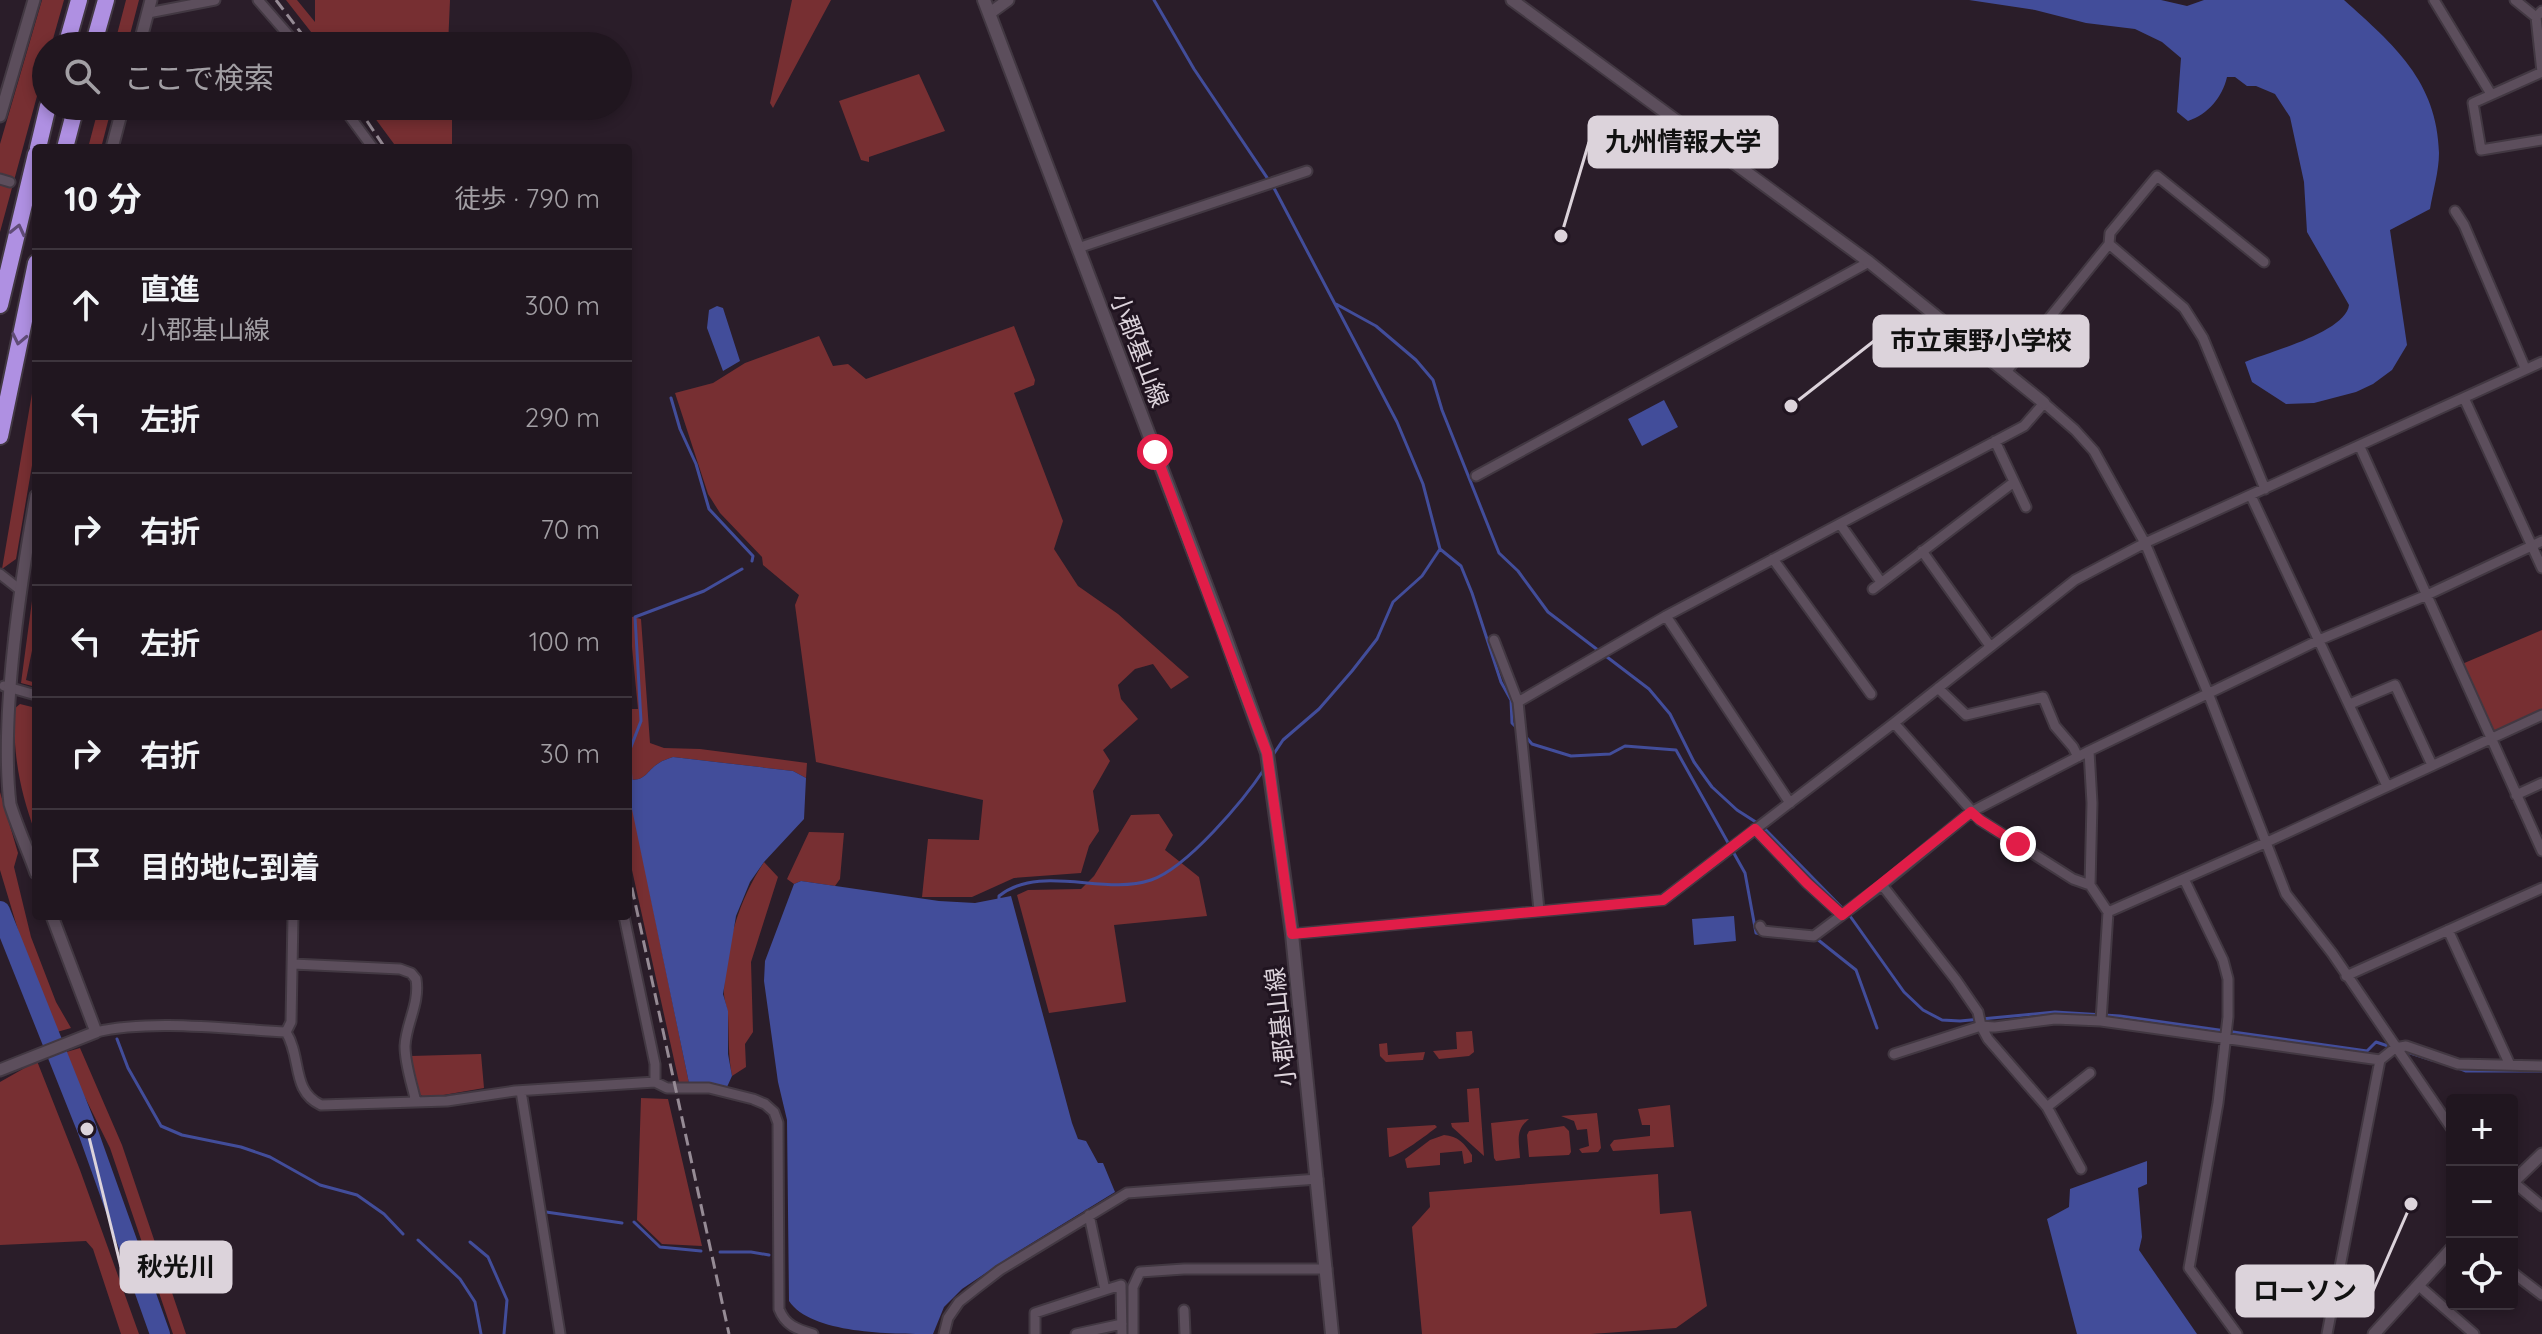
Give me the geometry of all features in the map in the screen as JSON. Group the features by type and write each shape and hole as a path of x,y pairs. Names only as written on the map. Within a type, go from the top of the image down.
{"highway":[{"path":"70,32 79,0"},
{"path":"97,32 106,0"},
{"path":"39,144 45,120"},
{"path":"66,144 72,120"},
{"path":"0,305 32,171"},
{"path":"0,436 32,282"}],"main road":[{"name":"小郡基山線","path":"984,0 1267,754 1292,934 1332,1334"}],"street":[{"path":"0,116 34,0"},
{"path":"143,32 151,0"},
{"path":"148,13 215,0"},
{"path":"258,0 286,32"},
{"path":"990,13 1008,0"},
{"path":"1512,0 1869,262 2044,403 2094,451 2145,543 2208,693 2286,894 2332,953 2446,1120"},
{"path":"2434,0 2491,94"},
{"path":"2515,0 2539,14 2542,72 2473,103 2481,150 2542,140"},
{"path":"113,144 119,120"},
{"path":"352,120 370,144"},
{"path":"1078,248 1307,171"},
{"path":"2006,372 2109,244 2110,233 2157,176 2264,262"},
{"path":"2455,211 2464,225 2525,368"},
{"path":"2109,244 2184,308 2192,320 2203,338 2265,489"},
{"path":"1476,476 1869,262"},
{"path":"1292,934 1663,900 2075,580 2145,543 2542,362"},
{"path":"2464,398 2537,544 2542,568"},
{"path":"1518,702 1666,616 2024,426 2044,403"},
{"path":"1995,441 2026,507"},
{"path":"2360,447 2542,851"},
{"path":"1840,524 1877,585 2014,482"},
{"path":"2251,496 2387,786"},
{"path":"32,518 4,686 2,752 10,803 32,862"},
{"path":"1760,926 1763,931 1814,936 1971,812 2089,751 2319,640 2537,544"},
{"path":"1922,551 1990,646"},
{"path":"1773,559 1871,694"},
{"path":"0,574 19,589"},
{"path":"1666,616 1790,803"},
{"path":"1494,640 1518,702 1539,910"},
{"path":"2350,704 2395,685 2432,765"},
{"path":"4,686 32,694"},
{"path":"1938,688 1966,715 2043,697 2055,726 2078,757"},
{"path":"2108,912 2542,715"},
{"path":"1894,723 1980,820 2073,879 2090,885 2108,912 2101,1021"},
{"path":"2089,751 2092,803 2090,885"},
{"path":"2516,795 2542,783"},
{"path":"1755,829 1842,915"},
{"path":"2184,879 2223,960 2228,979 2227,1038 2189,1268 2237,1334"},
{"path":"1882,885 1956,980 1978,1012 1981,1026 2014,1071 2047,1107 2081,1169"},
{"path":"2346,976 2542,888"},
{"path":"54,920 96,1032"},
{"path":"286,1032 291,1022 293,920"},
{"path":"625,920 655,1064 655,1082"},
{"path":"2448,930 2510,1065"},
{"path":"293,964 400,969 411,973 416,979 416,1005 405,1045 416,1102"},
{"path":"1894,1054 1981,1026 2055,1019 2101,1021 2380,1060"},
{"path":"0,1070 111,1028 189,1027 286,1032"},
{"path":"286,1032 293,1044 302,1089 310,1100 321,1105 447,1101 521,1091 655,1082 667,1088 709,1088 765,1104 774,1112 778,1123 779,1309 783,1319 794,1329 813,1334"},
{"path":"2327,1334 2380,1060 2395,1048 2406,1046 2458,1064 2542,1066"},
{"path":"2047,1107 2090,1073"},
{"path":"521,1091 560,1334"},
{"path":"2518,1176 2542,1154"},
{"path":"944,1334 948,1318 959,1302 1000,1270 1127,1193 1318,1179"},
{"path":"2518,1187 2542,1206"},
{"path":"1089,1215 1105,1290"},
{"path":"2374,1334 2446,1255"},
{"path":"1133,1334 1133,1287 1140,1272 1327,1269"},
{"path":"2518,1277 2542,1295"},
{"path":"1035,1334 1035,1313 1121,1285 1122,1329 1076,1334"},
{"path":"2418,1285 2473,1333"},
{"path":"1184,1310 1185,1334"}],"shaded area":[{"path":"42,0 64,0 55,32 33,32"},
{"path":"126,0 139,0 131,32 118,32"},
{"path":"286,0 297,0 315,22 315,0 450,0 449,32 311,32"},
{"path":"792,0 831,0 773,108 770,103"},
{"path":"32,34 32,114 0,232 0,144"},
{"path":"919,74 945,131 869,157 869,162 861,160 839,101"},
{"path":"95,120 108,120 102,144 89,144"},
{"path":"376,120 452,120 452,144 394,144"},
{"path":"1014,326 1035,380 1034,385 1014,393 1063,521 1054,549 1078,586 1118,614 1189,677 1171,689 1153,664 1135,669 1118,685 1121,699 1138,719 1103,750 1110,761 1093,791 1099,831 1089,846 1081,873 1014,878 972,897 922,897 928,839 979,840 983,800 816,762 795,605 799,595 763,565 762,557 720,513 708,494 675,393 713,383 745,363 819,336 833,366 848,364 866,379"},
{"path":"32,393 32,465 16,559 2,569"},
{"path":"32,601 32,651 26,680 32,682 32,686 21,683"},
{"path":"632,617 641,619 650,743 664,748 700,749 807,763 806,778 793,771 673,757 655,766 642,778 632,780 632,709 638,709"},
{"path":"2542,630 2542,711 2492,730 2462,664"},
{"path":"20,704 32,707 32,823 16,758 14,709"},
{"path":"0,792 18,853 14,867 31,937 56,1002 71,1028 57,1032 21,940 0,870"},
{"path":"632,805 689,1083 679,1082 632,870"},
{"path":"1159,814 1173,835 1165,850 1199,877 1207,916 1114,925 1126,1002 1049,1013 1017,895 1028,890 1081,889 1094,876 1131,815"},
{"path":"809,832 844,833 840,879 835,886 801,881 794,884 787,879"},
{"path":"764,862 778,877 751,962 753,1032 745,1044 746,1067 732,1076 725,973 735,923"},
{"path":"1472,1031 1474,1052 1469,1056 1439,1059 1433,1051 1457,1049 1456,1032"},
{"path":"1387,1043 1388,1055 1425,1052 1423,1060 1386,1062 1380,1056 1379,1044"},
{"path":"80,1048 122,1145 186,1334 173,1334 110,1148 63,1053"},
{"path":"481,1054 484,1088 426,1098 419,1094 411,1056"},
{"path":"37,1061 139,1334 121,1334 93,1249 86,1241 0,1245 0,1082"},
{"path":"1479,1088 1484,1156 1451,1123 1469,1122 1467,1089"},
{"path":"641,1098 668,1099 702,1246 662,1244 637,1220"},
{"path":"1670,1105 1674,1147 1613,1151 1610,1145 1614,1140 1650,1136 1650,1125 1642,1125 1638,1109"},
{"path":"1597,1113 1601,1148 1598,1152 1582,1153 1579,1149 1589,1146 1587,1129 1577,1130 1574,1121 1561,1116"},
{"path":"1529,1119 1520,1132 1520,1158 1496,1161 1491,1123"},
{"path":"1564,1126 1569,1131 1569,1155 1529,1157 1529,1131"},
{"path":"1437,1127 1413,1145 1389,1157 1387,1128"},
{"path":"1444,1135 1464,1144 1472,1155 1472,1162 1464,1164 1462,1151 1440,1153 1440,1165 1407,1168 1405,1159 1430,1140"},
{"path":"1658,1174 1660,1214 1691,1211 1707,1306 1676,1328 1591,1334 1422,1334 1412,1227 1430,1207 1429,1192"}],"water":[{"path":"1969,0 2161,0 2187,6 2204,0 2344,0 2410,66 2430,105 2436,128 2439,160 2430,209 2390,230 2407,345 2392,370 2356,392 2314,403 2286,404 2252,382 2245,362 2321,332 2345,315 2349,305 2307,232 2304,182 2290,117 2275,94 2256,86 2247,86 2235,77 2227,77 2222,92 2213,104 2188,121 2177,112 2181,58 2162,42 2135,29 2086,23 2035,10"},
{"path":"717,306 723,308 740,361 723,371 707,328 709,310"},
{"path":"1664,400 1678,427 1642,446 1628,419"},
{"path":"673,757 793,771 806,778 804,819 764,862 750,882 736,916 723,994 728,1011 728,1054 732,1076 727,1087 689,1083 632,809 632,780 642,778 661,762"},
{"path":"801,881 939,901 975,903 1011,896 1072,1123 1078,1139 1086,1141 1098,1163 1103,1163 1115,1192 962,1289 944,1307 933,1334 875,1332 833,1326 800,1312 789,1301 787,1120 778,1082 764,981 765,961 794,884"},
{"path":"1734,916 1736,941 1694,945 1692,919"},
{"path":"2147,1161 2147,1184 2138,1188 2142,1237 2139,1250 2197,1334 2077,1334 2047,1219 2069,1207 2070,1189"}],"waterway":[{"path":"1154,0 1194,69 1274,188 1397,422 1423,484 1440,549 1461,566 1472,593 1501,682 1511,700 1512,723 1518,729"},
{"path":"1336,304 1376,326 1416,360 1433,380 1499,553 1518,571 1548,612 1649,689 1670,714 1694,762 1712,787 1737,810 1762,826 1850,916 1904,992 1923,1010 1942,1020 1960,1021 2055,1012 2120,1016 2367,1051 2376,1042 2394,1048"},
{"path":"671,398 709,509 753,556 752,561"},
{"path":"1271,758 1283,740 1319,709 1352,671 1377,639 1393,602 1422,576 1440,549"},
{"path":"632,744 641,721 635,617 704,591 742,569"},
{"path":"1526,737 1532,744 1571,756 1610,754 1625,746 1676,750 1745,873 1756,933 1761,934"},
{"path":"999,900 999,896 1016,886 1034,882 1113,885 1151,880 1181,862 1214,832 1265,768"},
{"path":"0,911 87,1129 160,1334"},
{"path":"1817,939 1856,970 1877,1028"},
{"path":"117,1039 128,1068 161,1126 182,1135 241,1147 270,1157 320,1185 357,1195 384,1214 403,1234"},
{"path":"2401,1050 2432,1060"},
{"path":"2458,1068 2466,1071 2542,1071"},
{"path":"546,1212 622,1223"},
{"path":"634,1222 660,1247 701,1251"},
{"path":"418,1240 460,1279 475,1302 481,1334"},
{"path":"470,1242 488,1257 507,1300 504,1334"},
{"path":"720,1252 769,1255"}],"railway":[{"path":"276,0 300,32"},
{"path":"366,120 382,144"},
{"path":"632,888 729,1334"}],"place":[{"name":"九州情報大学","path":"1561,236"},
{"name":"市立東野小学校","path":"1791,406"},
{"name":"秋光川","path":"87,1129"},
{"name":"ローソン","path":"2411,1204"}],"route":[{"path":"1155,452 1267,753 1292,934 1663,900 1755,829 1842,915 1971,812 2018,844"}]}
